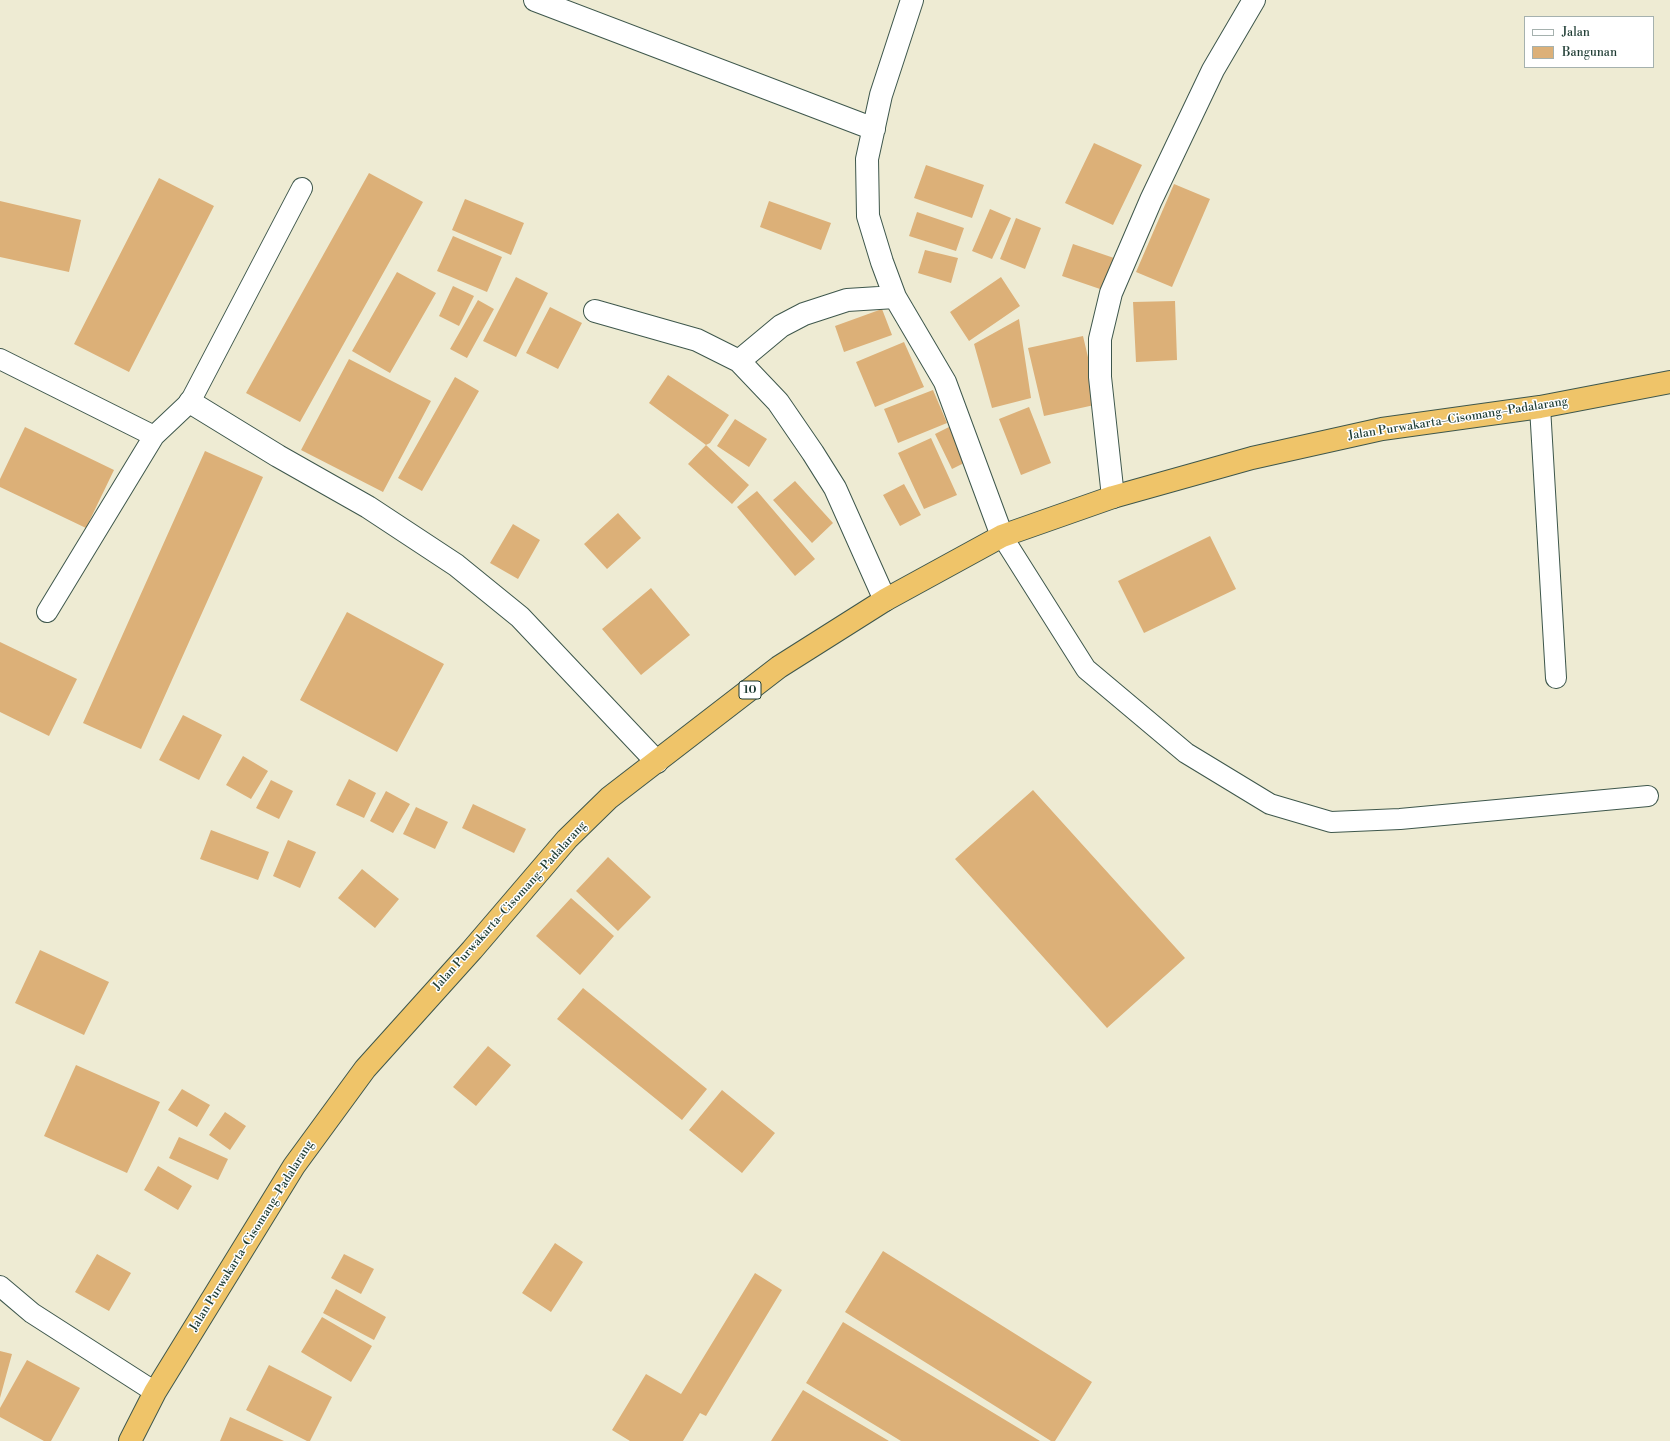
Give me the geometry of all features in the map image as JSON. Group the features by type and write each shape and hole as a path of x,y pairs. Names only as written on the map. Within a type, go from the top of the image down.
{"highway":[{"name":"Jalan Purwakarta–Cisomang–Padalarang","path":"130,1441 156,1392 294,1166 365,1069 472,950 567,839 609,798 779,667 885,600 1002,536 1112,497 1252,458 1382,429 1540,407 1670,382"}],"street":[{"path":"535,0 874,129"},
{"path":"912,0 881,95 867,159 868,216 882,262 895,297 945,382 1002,536"},
{"path":"1112,497 1100,377 1100,338 1111,293 1151,200 1213,70 1254,0"},
{"path":"739,361 781,326 804,314 847,300 895,297"},
{"path":"595,311 697,340 739,361 778,402 835,488 885,600"},
{"path":"190,402 278,456 368,507 456,565 520,617 657,762"}],"lane":[{"path":"47,612 154,436 190,402 302,188"},
{"path":"0,359 154,436"},
{"path":"1540,407 1556,678"},
{"path":"1002,536 1086,669 1186,752 1270,804 1331,822 1400,819 1648,796"},
{"path":"0,1286 32,1313 156,1392"}],"building":[{"path":"1094,143 1142,165 1113,225 1065,203"},
{"path":"926,165 984,185 972,218 914,198"},
{"path":"369,173 423,202 300,422 246,393"},
{"path":"159,178 214,206 129,372 74,344"},
{"path":"1174,184 1210,199 1172,287 1136,272"},
{"path":"465,199 524,223 511,255 452,230"},
{"path":"0,201 81,220 69,272 0,257"},
{"path":"769,201 831,223 821,250 760,227"},
{"path":"990,209 1011,218 992,259 972,251"},
{"path":"917,212 964,228 956,251 909,236"},
{"path":"1016,218 1041,228 1025,269 1000,259"},
{"path":"453,236 502,257 487,292 437,271"},
{"path":"1073,244 1114,258 1103,290 1062,276"},
{"path":"925,250 958,258 951,283 918,273"},
{"path":"397,272 436,293 390,373 352,351"},
{"path":"516,277 548,293 516,357 483,341"},
{"path":"1001,277 1020,306 969,341 950,312"},
{"path":"453,286 474,296 459,326 439,316"},
{"path":"478,300 494,309 467,358 450,349"},
{"path":"1175,301 1177,360 1136,362 1133,302"},
{"path":"550,307 582,323 558,369 526,353"},
{"path":"882,309 892,335 844,352 835,326"},
{"path":"1019,319 1031,398 992,408 974,344"},
{"path":"1083,336 1099,404 1044,416 1028,348"},
{"path":"904,342 924,387 875,407 856,362"},
{"path":"349,359 431,401 383,492 301,450"},
{"path":"668,375 729,415 710,443 706,445 649,403"},
{"path":"455,377 479,391 422,491 398,478"},
{"path":"933,390 947,423 898,443 884,409"},
{"path":"1029,407 1051,463 1021,475 999,419"},
{"path":"735,419 767,439 749,467 717,446"},
{"path":"953,425 970,460 952,469 935,434"},
{"path":"25,427 114,470 86,528 0,487 0,479"},
{"path":"931,438 957,495 924,509 898,453"},
{"path":"706,445 749,485 732,504 688,464"},
{"path":"205,451 263,477 141,749 83,723"},
{"path":"795,481 833,523 812,543 773,500"},
{"path":"904,484 921,515 900,526 883,495"},
{"path":"757,491 815,559 795,576 737,507"},
{"path":"618,513 641,538 607,569 584,544"},
{"path":"513,524 540,540 518,579 490,563"},
{"path":"1210,536 1236,589 1144,633 1118,581"},
{"path":"651,588 690,635 641,675 602,629"},
{"path":"347,612 444,664 397,752 300,700"},
{"path":"0,642 77,679 49,736 0,712"},
{"path":"183,715 222,735 199,780 159,760"},
{"path":"243,756 268,771 251,799 226,785"},
{"path":"349,779 376,793 364,818 336,805"},
{"path":"271,780 293,791 279,819 256,808"},
{"path":"1033,790 1185,958 1107,1028 955,859"},
{"path":"386,791 410,804 393,833 370,821"},
{"path":"473,804 526,829 514,853 462,828"},
{"path":"416,807 448,822 435,849 403,834"},
{"path":"211,830 269,852 258,880 200,859"},
{"path":"288,840 316,852 300,888 273,876"},
{"path":"608,857 651,897 618,931 576,891"},
{"path":"362,869 399,899 375,928 338,898"},
{"path":"571,898 614,936 580,975 536,936"},
{"path":"40,950 109,982 84,1035 15,1003"},
{"path":"583,988 707,1089 682,1120 557,1019"},
{"path":"488,1046 511,1065 476,1106 453,1087"},
{"path":"76,1065 160,1102 127,1173 44,1136"},
{"path":"182,1089 210,1105 197,1127 168,1110"},
{"path":"722,1090 775,1133 742,1173 689,1130"},
{"path":"225,1112 246,1126 230,1150 209,1135"},
{"path":"179,1137 228,1159 218,1180 169,1158"},
{"path":"158,1166 192,1186 178,1210 144,1190"},
{"path":"555,1243 583,1262 551,1312 522,1293"},
{"path":"883,1251 1092,1382 1055,1441 1051,1441 845,1312"},
{"path":"97,1254 131,1273 109,1311 75,1292"},
{"path":"344,1254 374,1269 361,1294 331,1278"},
{"path":"755,1273 782,1290 706,1416 700,1413 683,1441 630,1441 612,1430 646,1374 681,1394"},
{"path":"336,1289 386,1317 374,1340 323,1313"},
{"path":"322,1317 372,1346 351,1382 301,1352"},
{"path":"843,1322 1040,1441 901,1441 806,1383"},
{"path":"0,1351 12,1354 0,1398"},
{"path":"27,1360 80,1388 51,1441 44,1441 0,1417 0,1408"},
{"path":"269,1365 332,1397 310,1441 307,1441 246,1410"},
{"path":"803,1390 889,1441 771,1441"},
{"path":"230,1417 284,1441 220,1441"}]}
